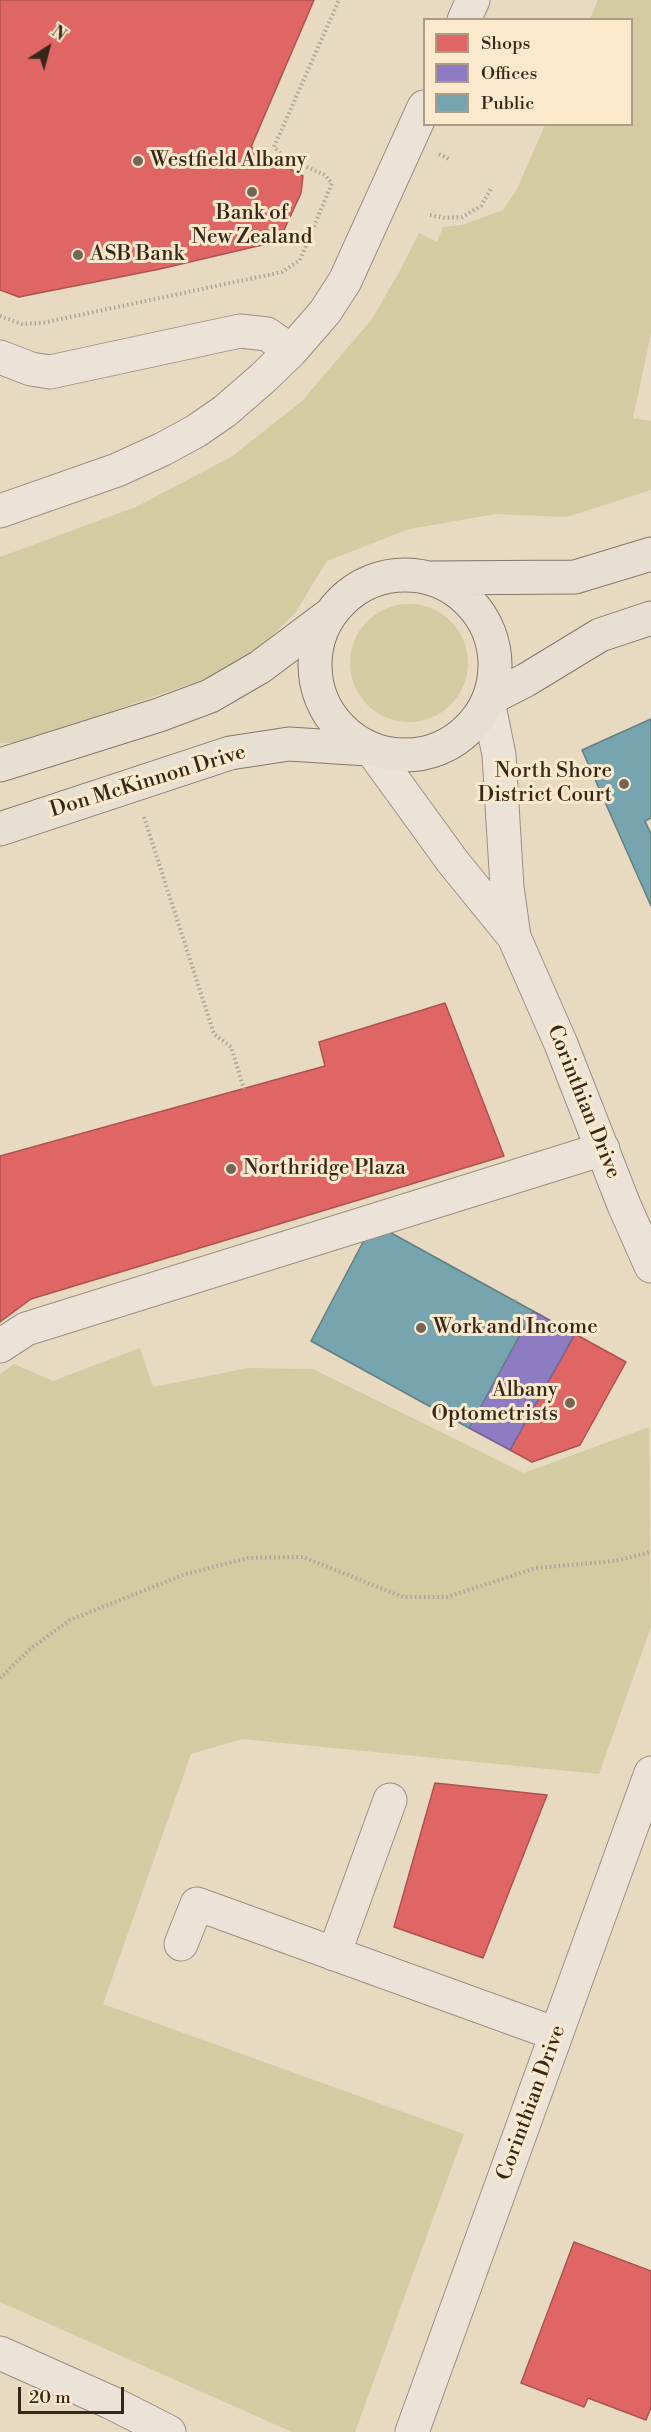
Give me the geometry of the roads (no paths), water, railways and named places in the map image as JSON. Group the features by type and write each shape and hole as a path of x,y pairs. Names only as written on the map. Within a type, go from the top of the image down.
{"main road":[{"path":"430,578 447,585 463,596 476,609 486,625 493,643 495,662 494,681 489,700 472,727 453,742 433,752 401,756 370,749 354,741 340,729 321,700 314,666 320,631 341,600 356,589 373,580 392,576 575,577 651,554"},
{"path":"0,765 159,715 210,696 260,668 329,615"},
{"path":"489,700 600,635 651,618"},
{"name":"Don McKinnon Drive","path":"0,829 230,753 289,744 370,749"}],"street":[{"path":"465,18 473,0"},
{"path":"0,511 117,470 196,431 225,411 291,351 325,312 345,281 423,109"},
{"path":"0,357 31,369 50,372 240,331 267,334 291,351"},
{"name":"Corinthian Drive","path":"489,700 499,755 507,887 513,937"},
{"name":"Corinthian Drive","path":"370,749 453,862 513,937 561,1044 624,1205 651,1266"},
{"path":"0,1346 26,1329 603,1149"},
{"name":"Corinthian Drive","path":"412,2432 651,1773"},
{"path":"334,1954 390,1800"},
{"path":"181,1944 197,1904 556,2034"},
{"path":"0,2353 112,2403 169,2432"}],"place":[{"name":"Westfield Albany","path":"138,161"},
{"name":"Bank of New Zealand","path":"252,192"},
{"name":"ASB Bank","path":"78,255"},
{"name":"North Shore District Court","path":"624,784"},
{"name":"Northridge Plaza","path":"231,1169"},
{"name":"Work and Income","path":"421,1328"},
{"name":"Albany Optometrists","path":"570,1403"}]}
